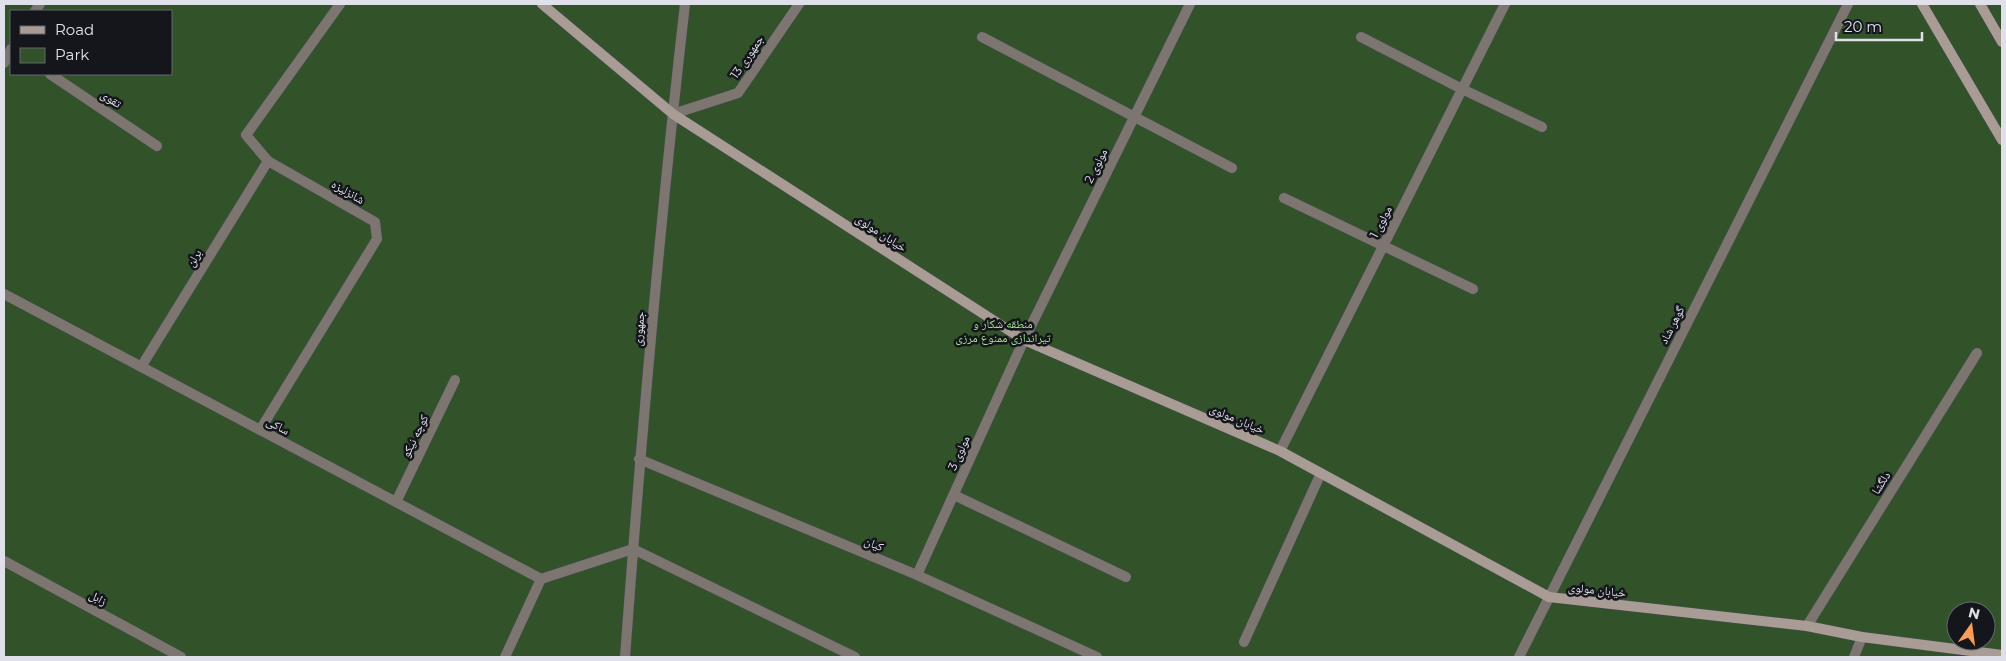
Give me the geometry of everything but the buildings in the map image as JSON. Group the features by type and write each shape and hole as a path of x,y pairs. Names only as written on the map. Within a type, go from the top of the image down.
{"main road":[{"name":"خیابان مولوی","path":"542,4 672,114 1024,340 1280,452 1549,597 1807,626 1862,636 2002,654"},
{"path":"1922,4 2002,140"},
{"path":"1980,4 2002,42"}],"street":[{"name":"شانزلیزه","path":"260,430 377,239 375,222 268,161 246,135 340,4"},
{"name":"جمهوری","path":"624,657 672,114 686,4"},
{"name":"جمهوری 13","path":"672,114 738,93 798,4"},
{"name":"مولوی 2","path":"1024,340 1190,4"},
{"name":"مولوی 1","path":"1280,452 1505,4"},
{"name":"گوهر شاد","path":"1518,657 1848,4"},
{"path":"982,37 1232,168"},
{"path":"1361,37 1462,89 1542,127"},
{"path":"4,63 10,51"},
{"name":"تقوی","path":"51,75 157,146"},
{"name":"برلن","path":"141,367 268,161"},
{"path":"1284,198 1473,289"},
{"name":"ساکی","path":"4,294 541,579"},
{"name":"مولوی 3","path":"918,576 1024,340"},
{"name":"دلگشا","path":"1807,626 1977,353"},
{"name":"کوچه نیکو","path":"396,502 455,380"},
{"name":"کیان","path":"640,459 918,576 1097,657"},
{"path":"1244,642 1321,474"},
{"path":"954,495 1126,577"},
{"path":"505,657 541,579 633,549 855,657"},
{"name":"زابل","path":"4,561 181,657"},
{"path":"1854,657 1862,636"}],"green space":[{"name":"منطقه شکار و تیراندازی ممنوع مرزی","path":"4,4 2002,4 2002,657 4,657"}]}
